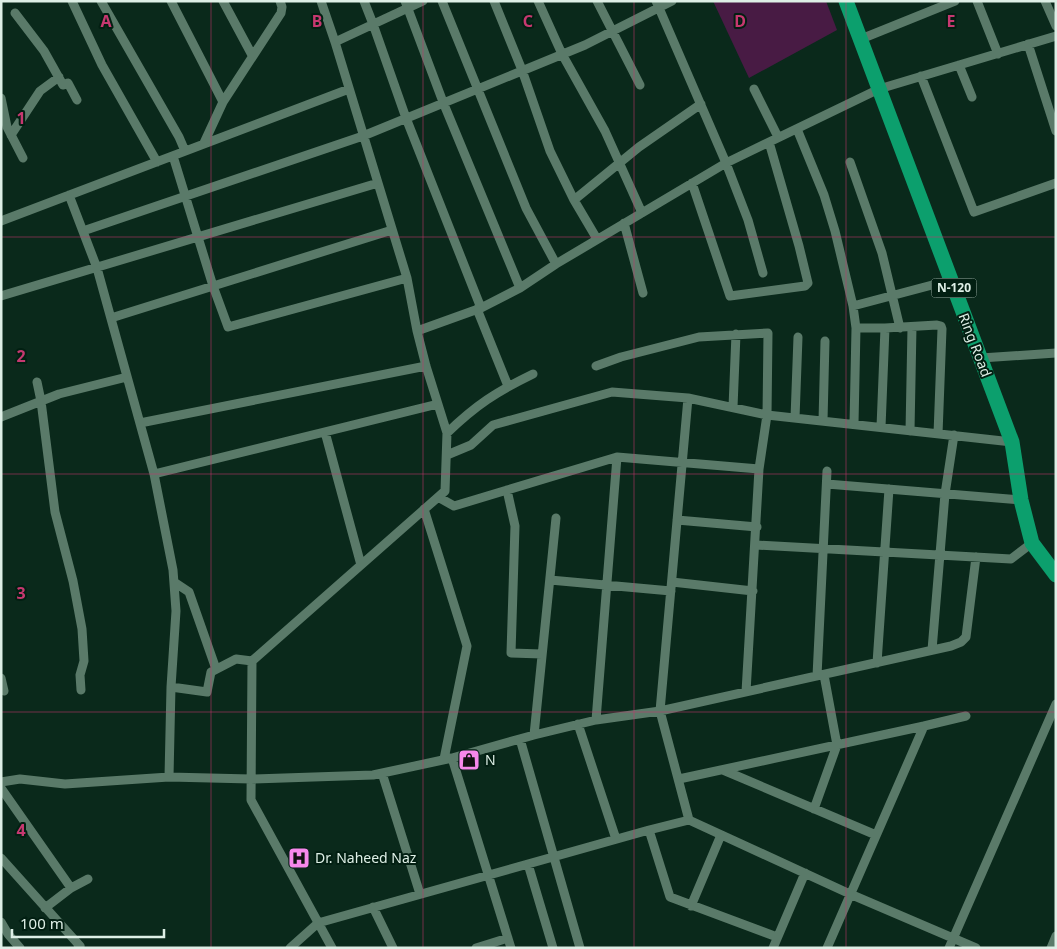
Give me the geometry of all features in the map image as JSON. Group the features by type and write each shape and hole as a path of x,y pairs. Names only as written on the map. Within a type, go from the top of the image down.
{"highway":[{"name":"Ring Road","path":"846,1 1012,442 1021,500 1032,543 1056,575"}],"street":[{"path":"72,1 102,65 157,162"},
{"path":"101,1 179,137 185,151"},
{"path":"171,1 223,102"},
{"path":"223,1 252,55"},
{"path":"204,143 223,102 280,13 280,1"},
{"path":"320,1 335,42 408,278 417,331 447,433 445,491 252,661 252,800 332,948"},
{"path":"364,1 406,118 508,386"},
{"path":"335,42 373,24 406,5 423,1"},
{"path":"442,1 526,208 556,264"},
{"path":"494,1 522,70 550,151 574,200 597,240"},
{"path":"538,1 562,54 605,131 642,213"},
{"path":"597,1 640,85"},
{"path":"83,231 363,136 562,54 612,32 658,4 672,1"},
{"path":"861,39 955,1"},
{"path":"977,1 998,54"},
{"path":"1045,1 1056,26"},
{"path":"658,4 726,163 748,220 763,273"},
{"path":"406,5 443,102 520,288"},
{"path":"15,13 44,51 60,77 62,85 68,83 77,100"},
{"path":"417,331 479,309 520,288 556,264 726,163 879,89 1056,36"},
{"path":"1028,44 1056,131"},
{"path":"960,65 972,96"},
{"path":"922,76 974,212 1056,183"},
{"path":"11,135 40,91 60,77"},
{"path":"1,222 349,89"},
{"path":"754,89 778,137"},
{"path":"1,98 8,127 23,158"},
{"path":"574,200 619,163 701,104"},
{"path":"797,129 824,196 835,231 853,306 856,328 854,424"},
{"path":"692,183 730,296 805,286 808,284 801,254 770,142"},
{"path":"173,156 213,286 228,327 408,278"},
{"path":"850,162 882,253 900,328"},
{"path":"1,296 198,238 378,182"},
{"path":"69,196 97,268 111,318 154,474 173,570 176,611 171,687 169,778"},
{"path":"624,223 643,293"},
{"path":"111,318 392,230"},
{"path":"853,306 951,280"},
{"path":"856,328 941,326 938,434"},
{"path":"910,431 912,327"},
{"path":"881,427 885,328"},
{"path":"596,366 621,357 686,340 736,334 768,333 767,415 759,469 746,692"},
{"path":"732,408 736,334"},
{"path":"795,418 798,337"},
{"path":"823,421 825,341"},
{"path":"981,358 1056,352"},
{"path":"140,423 426,366"},
{"path":"447,433 478,405 508,386 533,374"},
{"path":"1,417 59,394 127,377"},
{"path":"37,382 55,512 73,581 82,629 84,661 80,675 82,690"},
{"path":"447,455 471,445 493,425 612,392 688,398 767,415 1012,442"},
{"path":"688,398 660,711 689,820"},
{"path":"154,474 438,404"},
{"path":"325,432 361,564"},
{"path":"932,650 945,494 954,435"},
{"path":"438,497 454,506 617,457 759,469"},
{"path":"596,720 617,457"},
{"path":"814,809 837,745 821,675 828,471"},
{"path":"827,484 1021,500"},
{"path":"877,663 889,489"},
{"path":"507,490 516,526 511,653 542,654"},
{"path":"424,509 467,646 448,758 511,948"},
{"path":"534,735 556,518"},
{"path":"677,520 757,527"},
{"path":"756,545 1011,559 1032,543"},
{"path":"1,782 20,779 65,784 169,778 373,775 448,758 578,724 660,711 951,646 961,642 966,637 976,557"},
{"path":"550,580 607,585 753,591"},
{"path":"174,582 189,592 216,670"},
{"path":"171,687 207,692 211,672 236,659 252,661"},
{"path":"1,678 4,691"},
{"path":"949,948 1056,704"},
{"path":"679,779 966,716"},
{"path":"578,724 616,839"},
{"path":"827,948 924,726"},
{"path":"520,739 580,948"},
{"path":"723,770 876,835"},
{"path":"382,773 420,894"},
{"path":"1,788 71,888"},
{"path":"290,948 318,923 689,820 850,894 976,948"},
{"path":"649,830 670,897 777,937"},
{"path":"691,906 721,835"},
{"path":"2,860 79,947"},
{"path":"528,864 553,948"},
{"path":"772,948 804,873"},
{"path":"45,908 71,888 88,879"},
{"path":"373,907 393,948"},
{"path":"1,922 20,948"},
{"path":"1051,948 1056,936"},
{"path":"476,948 508,938"}],"shaded area":[{"path":"713,1 826,1 837,30 749,78"}],"place":[{"name":"N","path":"469,760"},
{"name":"Dr. Naheed Naz","path":"299,858"}]}
